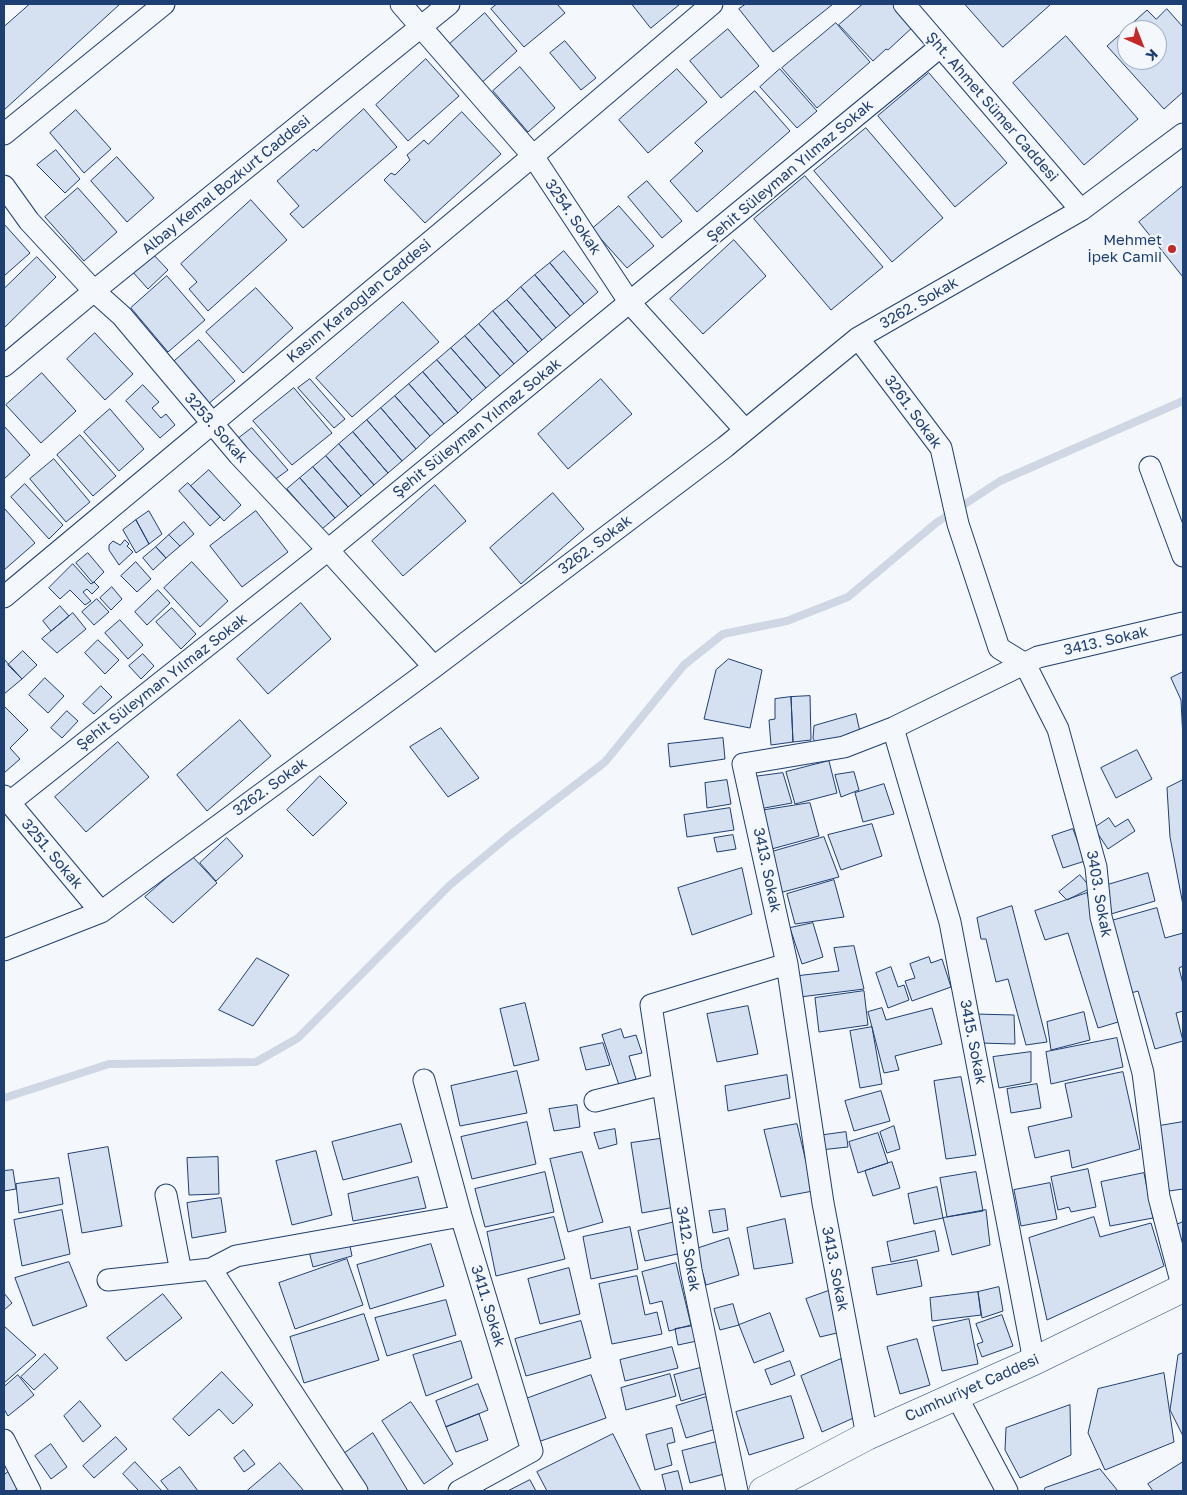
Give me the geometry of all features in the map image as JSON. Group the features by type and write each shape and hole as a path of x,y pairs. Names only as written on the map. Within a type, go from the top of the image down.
{"main road":[{"name":"Cumhuriyet Caddesi","path":"763,1491 867,1436 1034,1361 1183,1289"}],"street":[{"path":"4,134 164,4"},
{"name":"3254. Sokak","path":"401,4 532,156 630,303 746,430"},
{"name":"Albay Kemal Bozkurt Caddesi","path":"4,366 448,4"},
{"name":"Kasım Karaoğlan Caddesi","path":"4,597 712,4"},
{"name":"Şht. Ahmet Sümer Caddesi","path":"904,4 1081,210"},
{"name":"Şehit Süleyman Yılmaz Sokak","path":"7,799 328,550 940,47"},
{"name":"3262. Sokak","path":"4,950 101,912 434,667 746,430 858,338 1081,210 1183,134"},
{"name":"3253. Sokak","path":"4,186 29,221 94,291 122,316 239,455 434,667"},
{"name":"3261. Sokak","path":"858,338 942,448 958,524 999,648 1025,664"},
{"path":"1150,467 1183,556"},
{"name":"3413. Sokak","path":"867,1436 823,1203 787,964 743,764 844,747 893,728 1038,657 1183,623"},
{"name":"3403. Sokak","path":"1025,664 1058,728 1096,867 1101,917 1142,1073 1159,1197 1183,1289"},
{"name":"3415. Sokak","path":"893,728 950,922 1034,1361"},
{"name":"3251. Sokak","path":"7,799 101,912"},
{"name":"3412. Sokak","path":"737,1491 691,1270 651,1005 787,964"},
{"name":"3411. Sokak","path":"424,1080 460,1216 532,1451 459,1491"},
{"path":"595,1101 663,1084"},
{"path":"166,1195 180,1272"},
{"path":"108,1280 211,1268 236,1256 460,1216"},
{"path":"211,1268 357,1491"},
{"path":"956,1396 1007,1491"},
{"path":"5,1445 30,1491"}],"building":[{"path":"30,4 120,4 4,110 4,27"},
{"path":"497,4 557,4 565,13 524,47 491,9"},
{"path":"632,4 680,4 651,28"},
{"path":"746,4 833,4 773,52 739,9"},
{"path":"863,4 895,4 915,25 873,61 839,25"},
{"path":"965,4 1051,4 1003,47"},
{"path":"1167,9 1183,27 1183,92 1164,109 1129,70 1167,70 1167,20 1136,20 1147,10 1156,19"},
{"path":"485,13 517,51 478,86 445,48"},
{"path":"836,23 870,62 817,108 782,68"},
{"path":"728,29 759,66 721,98 690,61"},
{"path":"1066,36 1138,119 1084,165 1013,83"},
{"path":"1117,37 1117,57 1107,46"},
{"path":"565,41 596,78 581,90 550,53"},
{"path":"426,59 459,96 408,141 376,105"},
{"path":"520,67 555,108 528,132 493,91"},
{"path":"677,69 707,102 648,153 619,120"},
{"path":"780,69 817,111 797,128 760,87"},
{"path":"929,73 1007,163 955,207 878,116"},
{"path":"755,91 790,131 697,212 670,181 703,151 695,143"},
{"path":"364,109 397,147 303,228 290,214 299,206 277,181 314,149 316,151"},
{"path":"76,110 111,149 84,173 50,133"},
{"path":"462,112 501,154 425,223 384,180 391,173 395,175 410,160 407,155 424,140 428,144"},
{"path":"866,128 943,218 892,262 814,171"},
{"path":"56,150 80,179 65,193 37,165"},
{"path":"117,157 154,198 127,222 91,181"},
{"path":"805,176 883,267 831,310 754,219"},
{"path":"647,181 682,221 662,238 628,197"},
{"name":"Mehmet İpek Camii","path":"1183,186 1183,277 1139,222"},
{"path":"78,188 117,232 84,261 45,217"},
{"path":"251,200 287,240 208,311 189,289 197,282 181,264"},
{"path":"619,206 654,246 627,268 592,229"},
{"path":"4,224 30,253 4,276"},
{"path":"734,240 766,276 703,334 670,299"},
{"path":"564,251 598,292 584,304 550,263"},
{"path":"151,252 168,270 148,289 131,270"},
{"path":"37,257 56,277 4,328 4,289"},
{"path":"550,263 584,304 570,316 535,275"},
{"path":"535,275 570,316 556,328 521,287"},
{"path":"167,276 205,320 168,352 131,308"},
{"path":"521,287 556,328 542,340 507,300"},
{"path":"256,288 293,328 243,373 206,332"},
{"path":"507,300 542,340 528,352 493,311"},
{"path":"403,302 439,342 352,417 316,378"},
{"path":"493,311 528,352 514,364 479,324"},
{"path":"479,324 514,364 500,376 465,336"},
{"path":"95,333 133,374 105,400 67,359"},
{"path":"465,336 500,376 486,388 451,348"},
{"path":"199,340 235,381 207,405 171,364"},
{"path":"451,348 486,388 472,400 437,360"},
{"path":"437,360 472,400 458,413 423,372"},
{"path":"423,372 458,413 444,424 409,384"},
{"path":"42,373 76,411 41,443 6,405"},
{"path":"310,379 345,419 334,428 298,388"},
{"path":"601,379 632,414 568,469 538,434"},
{"path":"409,384 444,424 430,436 395,396"},
{"path":"143,385 159,402 152,408 161,418 166,414 175,425 160,438 126,401"},
{"path":"294,388 332,433 292,465 253,421"},
{"path":"395,396 430,436 416,449 381,408"},
{"path":"381,408 416,449 402,461 367,420"},
{"path":"110,409 144,449 119,471 84,432"},
{"path":"367,420 402,461 388,473 353,432"},
{"path":"4,426 30,455 4,479"},
{"path":"252,428 288,470 273,481 235,441"},
{"path":"353,432 388,473 374,485 339,444"},
{"path":"80,435 116,476 93,496 57,455"},
{"path":"339,444 374,485 361,496 326,456"},
{"path":"326,456 361,496 348,507 313,467"},
{"path":"54,459 90,502 66,522 30,479"},
{"path":"313,467 348,507 335,518 300,478"},
{"path":"209,470 241,505 224,521 191,486"},
{"path":"300,478 335,518 322,529 287,489"},
{"path":"188,483 220,517 210,526 179,491"},
{"path":"25,484 63,525 49,539 11,497"},
{"path":"435,485 466,521 403,576 372,541"},
{"path":"553,493 584,529 521,584 490,548"},
{"path":"4,508 35,543 4,570"},
{"path":"149,511 162,534 149,544 136,520"},
{"path":"256,511 288,552 242,587 210,546"},
{"path":"136,520 149,544 136,553 123,530"},
{"path":"184,522 194,534 180,546 169,535"},
{"path":"169,535 180,546 166,558 156,547"},
{"path":"125,540 129,544 127,546 133,552 119,565 109,550 109,545 113,541 120,545"},
{"path":"156,547 166,558 153,570 143,558"},
{"path":"88,553 104,572 93,583 76,563"},
{"path":"136,562 151,579 137,592 121,576"},
{"path":"192,562 228,601 200,627 164,588"},
{"path":"73,564 91,584 94,582 99,587 92,594 87,589 83,592 91,601 85,605 70,590 60,599 49,588"},
{"path":"112,587 122,599 111,610 100,598"},
{"path":"158,590 170,603 147,625 135,612"},
{"path":"97,599 109,612 94,625 82,612"},
{"path":"301,603 331,639 268,694 237,659"},
{"path":"60,606 69,616 51,631 43,621"},
{"path":"172,608 196,634 181,649 156,622"},
{"path":"73,613 86,629 57,653 42,639"},
{"path":"120,620 143,645 128,659 105,633"},
{"path":"98,640 119,660 105,674 85,653"},
{"path":"23,651 37,665 22,679 8,665"},
{"path":"143,654 154,666 141,679 129,666"},
{"path":"4,659 22,679 4,694"},
{"path":"729,659 762,670 750,728 704,719 716,670"},
{"path":"1183,672 1183,739 1181,700 1171,678"},
{"path":"45,678 64,696 48,713 29,695"},
{"path":"101,686 112,697 94,714 83,704"},
{"path":"810,696 811,740 793,742 791,697"},
{"path":"791,697 793,742 771,745 769,720 775,719 775,699"},
{"path":"4,706 28,730 10,748 20,759 4,773"},
{"path":"67,711 78,721 62,738 51,728"},
{"path":"856,714 861,736 817,746 813,738 814,726"},
{"path":"240,720 271,756 207,811 177,775"},
{"path":"441,728 479,778 448,797 410,747"},
{"path":"723,738 725,759 670,767 668,744"},
{"path":"118,742 149,777 86,832 55,797"},
{"path":"1137,750 1152,779 1116,798 1101,768"},
{"path":"829,761 837,793 795,804 786,772"},
{"path":"854,772 859,790 841,797 835,775"},
{"path":"783,773 792,803 759,809 753,777"},
{"path":"320,776 347,803 313,836 287,810"},
{"path":"727,780 731,804 707,808 705,783"},
{"path":"1183,780 1183,905 1170,837 1167,788"},
{"path":"884,784 894,814 863,822 855,793"},
{"path":"810,803 819,836 768,850 759,811"},
{"path":"730,808 734,830 687,837 684,815"},
{"path":"1109,818 1115,827 1128,819 1135,831 1108,849 1094,828"},
{"path":"872,824 882,856 841,870 828,835"},
{"path":"1073,829 1085,861 1063,868 1052,836"},
{"path":"733,835 736,849 717,852 714,838"},
{"path":"824,837 839,877 779,893 768,853"},
{"path":"227,838 243,856 216,881 200,863"},
{"path":"192,856 217,883 173,923 145,897"},
{"path":"742,868 752,914 692,935 678,888"},
{"path":"1148,873 1155,901 1111,914 1104,886"},
{"path":"1080,875 1091,888 1067,900 1059,892"},
{"path":"834,880 844,917 795,924 787,894"},
{"path":"1087,893 1125,1020 1098,1028 1068,933 1045,940 1035,911"},
{"path":"1012,906 1047,1042 1026,1045 1008,979 996,982 986,939 981,939 977,918"},
{"path":"1157,908 1165,938 1183,933 1183,966 1179,968 1183,984 1183,1011 1176,1013 1183,1041 1155,1049 1138,991 1131,993 1111,921"},
{"path":"813,923 823,957 802,964 790,928"},
{"path":"854,946 864,989 800,997 795,976 839,971 834,948"},
{"path":"929,957 931,963 942,959 951,987 912,1001 905,981 915,978 910,964"},
{"path":"257,958 289,975 253,1026 219,1010"},
{"path":"891,967 898,987 904,985 909,1000 888,1008 876,973"},
{"path":"864,991 868,1025 819,1032 815,998"},
{"path":"525,1003 539,1060 514,1066 500,1009"},
{"path":"748,1006 758,1054 717,1062 707,1014"},
{"path":"882,1008 886,1020 932,1008 942,1044 895,1056 899,1070 884,1073 868,1012"},
{"path":"1084,1012 1090,1040 1051,1050 1047,1022"},
{"path":"974,1014 1014,1015 1015,1044 979,1043"},
{"path":"872,1027 882,1084 860,1088 850,1031"},
{"path":"621,1029 624,1038 636,1035 642,1053 629,1056 636,1079 619,1085 602,1035"},
{"path":"1117,1038 1123,1067 1051,1084 1046,1052"},
{"path":"603,1043 610,1065 586,1070 580,1048"},
{"path":"1031,1052 1031,1082 999,1088 993,1057"},
{"path":"517,1071 527,1113 460,1126 451,1086"},
{"path":"1123,1072 1140,1149 1072,1168 1069,1150 1035,1158 1028,1127 1072,1117 1065,1084"},
{"path":"787,1075 790,1098 728,1111 725,1086"},
{"path":"961,1077 976,1155 946,1159 934,1081"},
{"path":"1037,1084 1041,1108 1011,1113 1007,1089"},
{"path":"881,1091 890,1121 854,1131 845,1101"},
{"path":"577,1105 580,1127 554,1131 549,1109"},
{"path":"527,1122 536,1164 472,1179 461,1137"},
{"path":"1183,1122 1183,1189 1169,1191 1159,1126"},
{"path":"401,1124 412,1162 343,1180 332,1142"},
{"path":"797,1124 813,1191 781,1197 764,1130"},
{"path":"894,1126 900,1149 887,1153 880,1132"},
{"path":"615,1129 617,1144 599,1149 594,1133"},
{"path":"846,1132 848,1147 820,1150 817,1136"},
{"path":"878,1133 888,1163 858,1173 849,1142"},
{"path":"666,1138 675,1207 642,1213 631,1143"},
{"path":"108,1147 122,1226 82,1233 68,1154"},
{"path":"316,1151 332,1215 292,1225 276,1161"},
{"path":"582,1152 603,1222 568,1232 550,1159"},
{"path":"218,1157 219,1194 189,1195 187,1158"},
{"path":"892,1162 900,1188 873,1196 865,1171"},
{"path":"1088,1169 1096,1207 1071,1212 1069,1207 1058,1210 1051,1177"},
{"path":"13,1170 16,1189 4,1191 4,1171"},
{"path":"545,1172 554,1212 485,1227 475,1189"},
{"path":"976,1172 983,1211 947,1217 940,1178"},
{"path":"1144,1173 1153,1218 1110,1226 1101,1182"},
{"path":"418,1177 426,1208 353,1221 348,1194"},
{"path":"59,1178 63,1204 19,1213 16,1184"},
{"path":"1050,1183 1057,1219 1021,1226 1014,1190"},
{"path":"937,1187 943,1218 914,1224 908,1194"},
{"path":"221,1198 226,1232 192,1238 187,1203"},
{"path":"725,1209 728,1230 713,1233 709,1211"},
{"path":"62,1210 70,1254 22,1266 14,1220"},
{"path":"986,1210 990,1245 952,1255 943,1218"},
{"path":"554,1217 565,1259 496,1276 487,1232"},
{"path":"1094,1217 1100,1237 1151,1223 1164,1266 1047,1320 1029,1238"},
{"path":"785,1219 793,1263 754,1269 747,1228"},
{"path":"675,1222 682,1253 645,1261 638,1231"},
{"path":"1183,1222 1183,1245 1176,1225"},
{"path":"630,1227 638,1269 591,1279 583,1237"},
{"path":"935,1231 939,1251 891,1262 887,1242"},
{"path":"729,1238 739,1275 706,1285 696,1249"},
{"path":"349,1241 352,1256 313,1267 308,1247"},
{"path":"431,1244 444,1286 370,1309 357,1265"},
{"path":"347,1259 363,1305 295,1329 279,1283"},
{"path":"917,1260 922,1286 877,1295 872,1268"},
{"path":"69,1262 87,1306 33,1326 15,1278"},
{"path":"676,1263 691,1325 669,1331 662,1301 650,1304 642,1272"},
{"path":"569,1268 580,1314 540,1324 528,1279"},
{"path":"637,1276 645,1315 657,1312 662,1334 612,1344 599,1284"},
{"path":"999,1287 1003,1311 982,1318 978,1292"},
{"path":"831,1290 841,1332 820,1337 806,1299"},
{"path":"978,1292 981,1315 932,1321 930,1298"},
{"path":"4,1293 12,1303 4,1310"},
{"path":"163,1294 182,1318 126,1361 107,1338"},
{"path":"446,1300 456,1335 387,1356 375,1318"},
{"path":"733,1304 739,1325 720,1330 714,1309"},
{"path":"770,1313 784,1351 754,1363 739,1325"},
{"path":"364,1314 379,1360 304,1383 290,1337"},
{"path":"1002,1315 1013,1346 982,1357 977,1344 983,1342 976,1324"},
{"path":"969,1319 978,1364 942,1371 933,1327"},
{"path":"581,1321 591,1358 526,1376 515,1339"},
{"path":"4,1326 36,1355 4,1383"},
{"path":"693,1326 697,1341 678,1345 675,1329"},
{"path":"917,1339 930,1385 900,1394 887,1347"},
{"path":"461,1341 472,1378 426,1396 413,1355"},
{"path":"672,1347 678,1368 625,1381 620,1360"},
{"path":"1183,1353 1183,1436 1170,1410 1178,1355"},
{"path":"45,1354 58,1368 34,1390 21,1377"},
{"path":"841,1359 858,1416 822,1432 801,1376"},
{"path":"790,1361 795,1375 771,1385 765,1370"},
{"path":"700,1368 708,1393 681,1401 674,1375"},
{"path":"222,1372 253,1405 233,1424 219,1409 189,1436 173,1419"},
{"path":"1164,1373 1174,1442 1105,1470 1088,1433 1098,1389"},
{"path":"670,1374 676,1396 626,1410 621,1388"},
{"path":"18,1375 34,1395 8,1416 4,1409 4,1387"},
{"path":"591,1375 606,1418 538,1442 523,1400"},
{"path":"478,1384 488,1410 446,1427 436,1401"},
{"path":"791,1396 804,1438 749,1455 736,1412"},
{"path":"706,1397 716,1429 686,1438 676,1406"},
{"path":"80,1401 101,1426 83,1442 64,1416"},
{"path":"411,1402 453,1464 424,1484 382,1421"},
{"path":"1070,1405 1071,1455 1020,1478 1005,1450 1006,1428"},
{"path":"479,1414 488,1440 456,1452 446,1427"},
{"path":"672,1428 675,1442 667,1444 672,1465 655,1470 646,1435"},
{"path":"373,1433 408,1491 365,1491 342,1455"},
{"path":"613,1434 641,1491 547,1491 537,1472"},
{"path":"116,1437 127,1449 94,1478 83,1466"},
{"path":"720,1441 728,1473 690,1483 682,1451"},
{"path":"51,1444 67,1467 51,1479 35,1456"},
{"path":"244,1450 255,1464 244,1472 234,1458"},
{"path":"135,1462 162,1491 139,1491 123,1474"},
{"path":"1183,1462 1183,1491 1153,1491 1148,1484"},
{"path":"280,1463 304,1491 247,1491"},
{"path":"180,1467 198,1491 169,1491 161,1481"},
{"path":"1100,1469 1118,1491 1044,1491 1045,1488"},
{"path":"11,1470 22,1486 14,1491 4,1491 4,1475"},
{"path":"678,1471 683,1491 666,1491 662,1475"},
{"path":"530,1480 536,1491 508,1491"}],"waterway":[{"path":"4,1098 109,1064 256,1062 298,1038 450,885 510,835 605,762 684,665 723,634 787,621 848,597 936,523 1000,481 1183,401"}],"place":[{"name":"Mehmet İpek Camii","path":"1172,249"}]}
